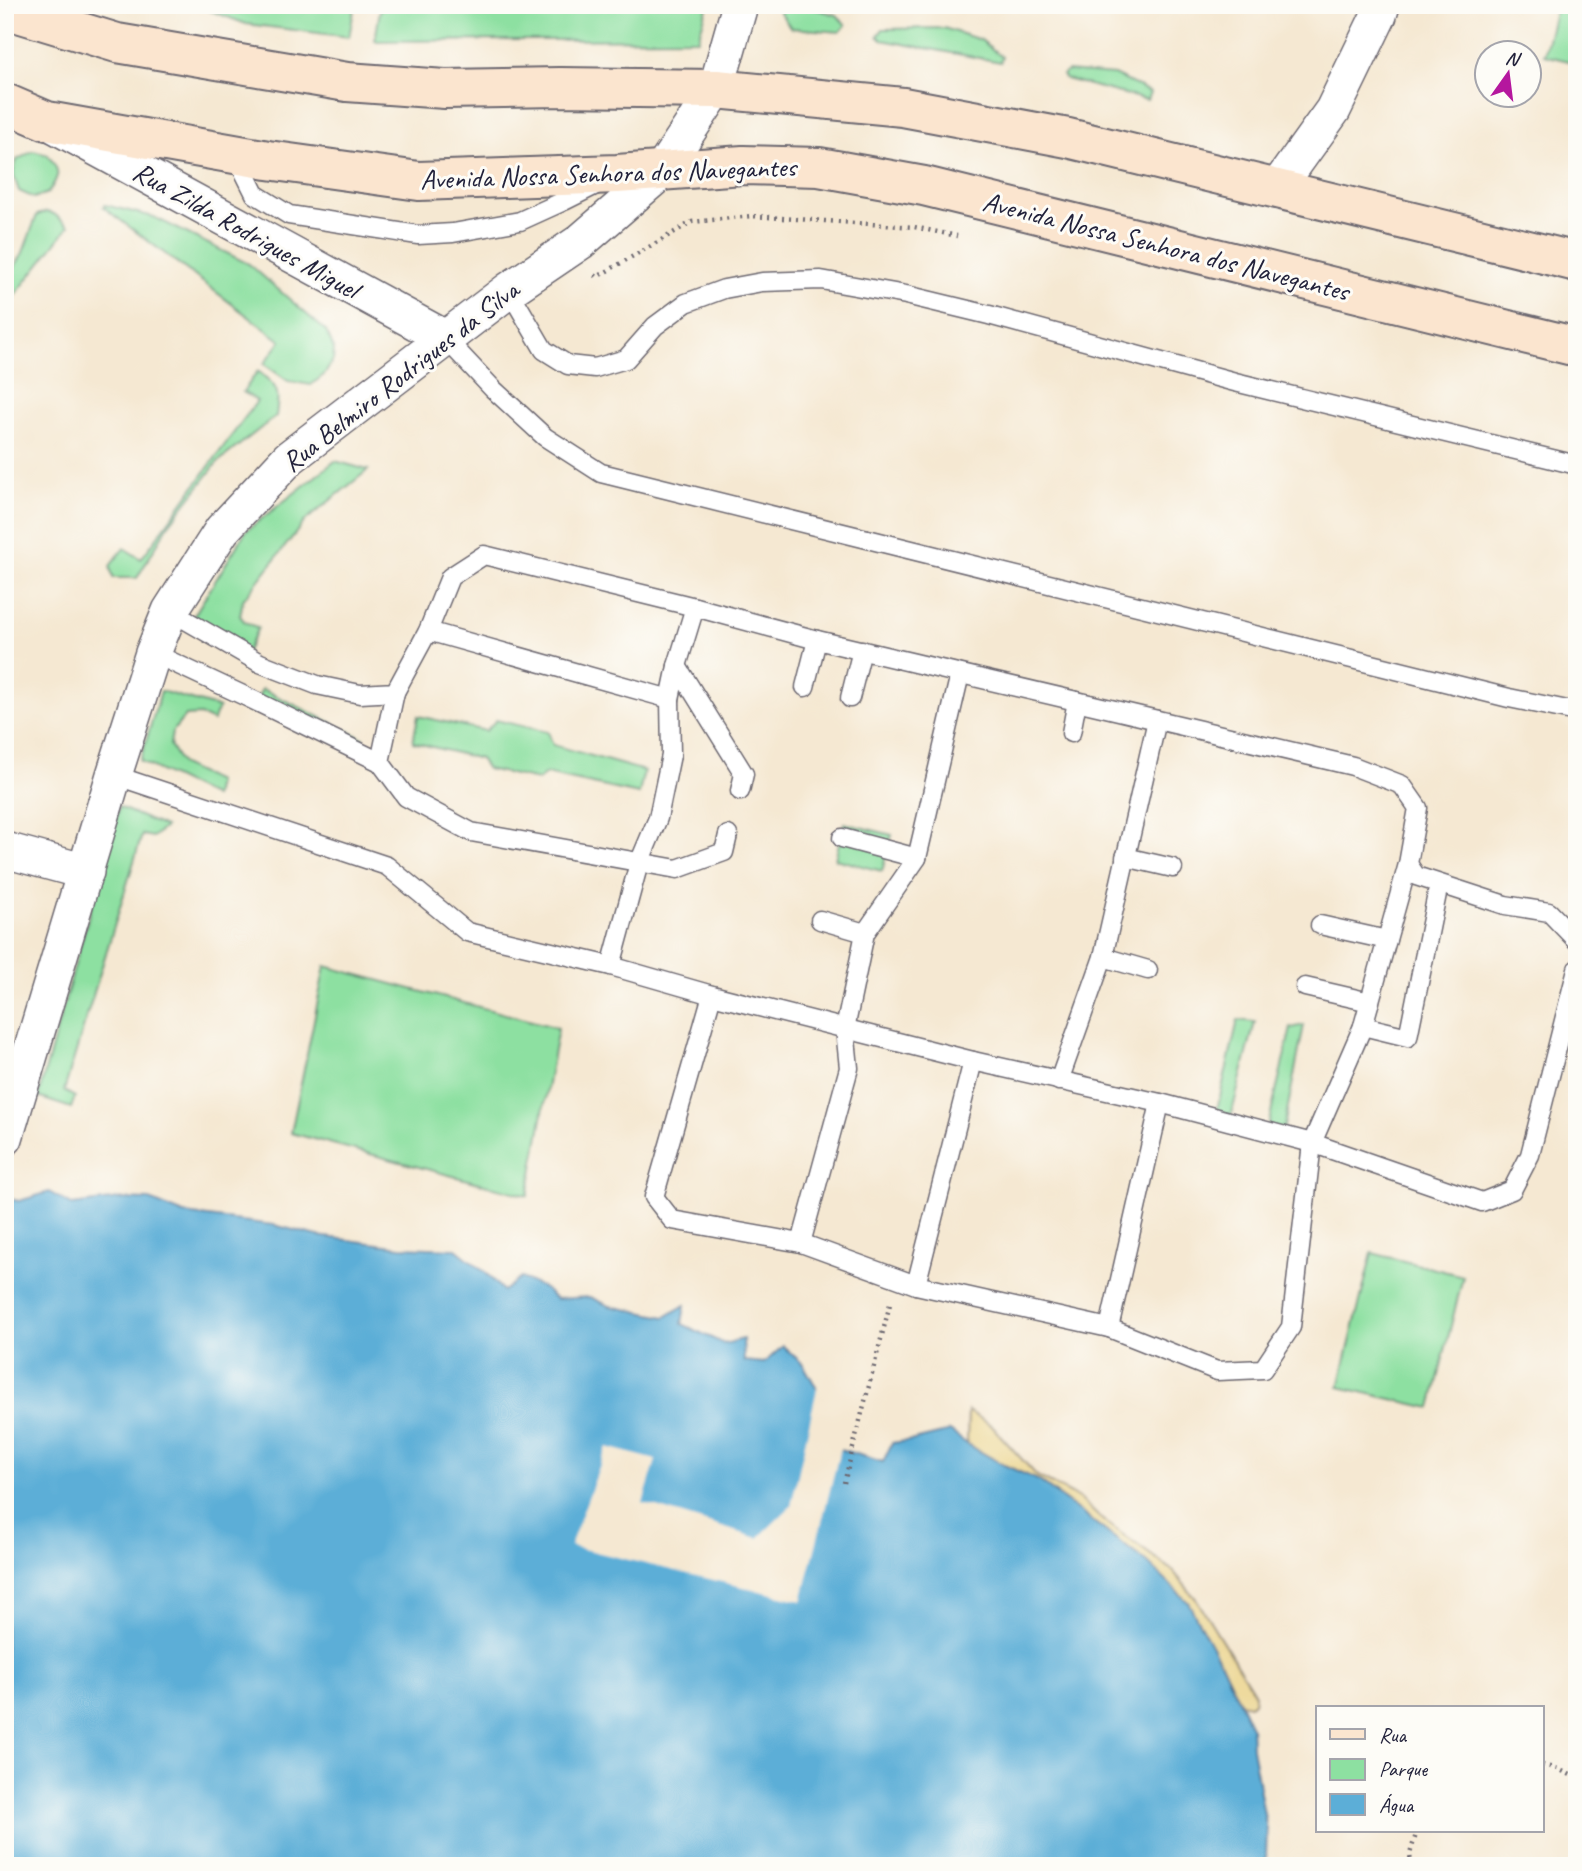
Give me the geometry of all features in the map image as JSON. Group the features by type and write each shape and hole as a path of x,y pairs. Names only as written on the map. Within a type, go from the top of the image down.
{"main road":[{"path":"71,5 117,43"},
{"path":"5,9 117,43 347,82 444,89 716,89 903,107 1068,138 1577,262"},
{"name":"Avenida Nossa Senhora dos Navegantes","path":"5,103 47,121 236,154 419,181 661,172 743,165 819,167 924,186 1577,347"}],"street":[{"name":"Rua Belmiro Rodrigues da Silva","path":"5,1138 153,653 170,611 222,530 289,458 509,290 580,242 661,172 716,89 740,5"},
{"path":"1277,188 1333,110 1382,5"},
{"name":"Rua Zilda Rodrigues Miguel","path":"47,121 445,338"},
{"path":"5,850 86,872"}],"lane":[{"path":"236,154 255,194 289,215 418,235 453,233 520,221 617,174"},
{"path":"509,290 544,350 568,365 595,368 626,359 655,326 686,303 723,289 762,282 821,281 906,295 989,314 1235,382 1577,465"},
{"path":"445,338 493,389 545,437 601,472 1509,698 1577,712"},
{"path":"380,762 395,692 428,631 450,578 484,555 817,640 1353,766 1402,785 1418,808 1408,864 1363,1026 1312,1143 1291,1327 1263,1370 1217,1371 1109,1328 916,1285 801,1243 671,1220 654,1197 712,995"},
{"path":"611,966 639,863 658,818 671,755 670,699 695,607"},
{"path":"170,611 260,663 317,685 360,694 395,692"},
{"path":"428,631 670,699"},
{"path":"805,687 817,640"},
{"path":"850,698 862,650"},
{"path":"153,653 380,762 406,797 471,832 677,869 724,852 728,835"},
{"path":"677,666 744,775 740,792"},
{"path":"801,1243 849,1068 845,1029 865,933 918,858 961,674"},
{"path":"1071,733 1077,701"},
{"path":"1059,1081 1103,957 1157,720"},
{"path":"114,775 387,866 467,932 611,966 712,995 973,1061 1160,1103 1312,1143 1482,1202 1512,1190 1530,1155 1577,969"},
{"path":"842,838 918,858"},
{"path":"1125,857 1173,868"},
{"path":"1408,864 1416,876 1439,884 1504,905 1549,912 1577,941"},
{"path":"1363,1026 1408,1037 1439,884"},
{"path":"820,920 865,933"},
{"path":"1321,925 1387,940"},
{"path":"1103,957 1148,970"},
{"path":"1305,987 1370,1002"},
{"path":"916,1285 973,1061"},
{"path":"1109,1328 1160,1103"}],"path":[{"path":"580,242 597,277 692,222 740,217 778,217 914,227 965,237"},
{"path":"844,1483 896,1279"},
{"path":"1544,1766 1577,1778"},
{"path":"1411,1866 1410,1854 1417,1832"}],"green space":[{"path":"195,5 355,5 349,37 246,24"},
{"path":"387,5 708,5 698,39 375,41 380,10"},
{"path":"780,5 801,5 837,15 846,25 840,32 791,28 779,11"},
{"path":"1557,5 1577,5 1577,63 1544,55"},
{"path":"944,28 981,40 1002,57 1001,62 882,40 878,36 883,29"},
{"path":"1067,71 1114,75 1150,92 1147,100 1066,79 1063,75"},
{"path":"33,151 48,155 57,170 55,182 48,193 34,198 19,191 13,173 17,160"},
{"path":"105,205 154,217 249,264 326,331 334,349 333,360 325,374 311,385 288,381 264,364 281,341 103,207"},
{"path":"46,212 54,214 69,226 5,308 5,282 22,255 37,215"},
{"path":"258,371 276,390 276,416 218,462 168,526 137,578 113,578 110,566 124,548 141,559 257,401 243,392"},
{"path":"335,461 368,470 306,520 243,600 240,616 245,622 258,628 246,653 193,617 246,531"},
{"path":"262,689 363,738 362,745 256,701"},
{"path":"161,691 219,708 213,721 200,715 185,716 172,732 170,745 182,765 217,782 214,797 140,761"},
{"path":"418,716 486,731 496,720 548,732 553,745 644,771 639,794 546,774 538,780 487,769 480,759 413,742"},
{"path":"119,807 165,827 153,837 142,835 64,1091 75,1097 71,1108 38,1097"},
{"path":"844,823 892,835 882,871 835,859"},
{"path":"325,966 558,1028 528,1196 291,1133"},
{"path":"1238,1020 1255,1022 1230,1120 1216,1114"},
{"path":"1304,1025 1283,1132 1267,1130 1291,1028"},
{"path":"1372,1253 1463,1276 1431,1408 1339,1387"}],"sand":[{"path":"968,1411 991,1425 1037,1476 1079,1498 1100,1518 1173,1571 1197,1600 1255,1694 1254,1702 1249,1705 1240,1703 1221,1663 1149,1564 1038,1480 967,1444"}],"water":[{"path":"49,1192 72,1205 119,1199 150,1200 184,1214 274,1225 318,1236 401,1247 456,1249 503,1291 521,1278 542,1287 556,1299 590,1297 610,1306 665,1317 685,1305 682,1324 724,1344 743,1339 744,1361 764,1363 783,1346 803,1364 840,1429 833,1447 883,1462 892,1443 950,1431 1004,1465 1038,1480 1149,1564 1188,1602 1251,1727 1252,1748 1267,1830 1263,1866 5,1866 5,1198 19,1201"}],"pier":[{"path":"818,1384 843,1429 837,1444 841,1446 802,1601 570,1546 607,1447 656,1460 643,1503 758,1538 791,1506"}]}
